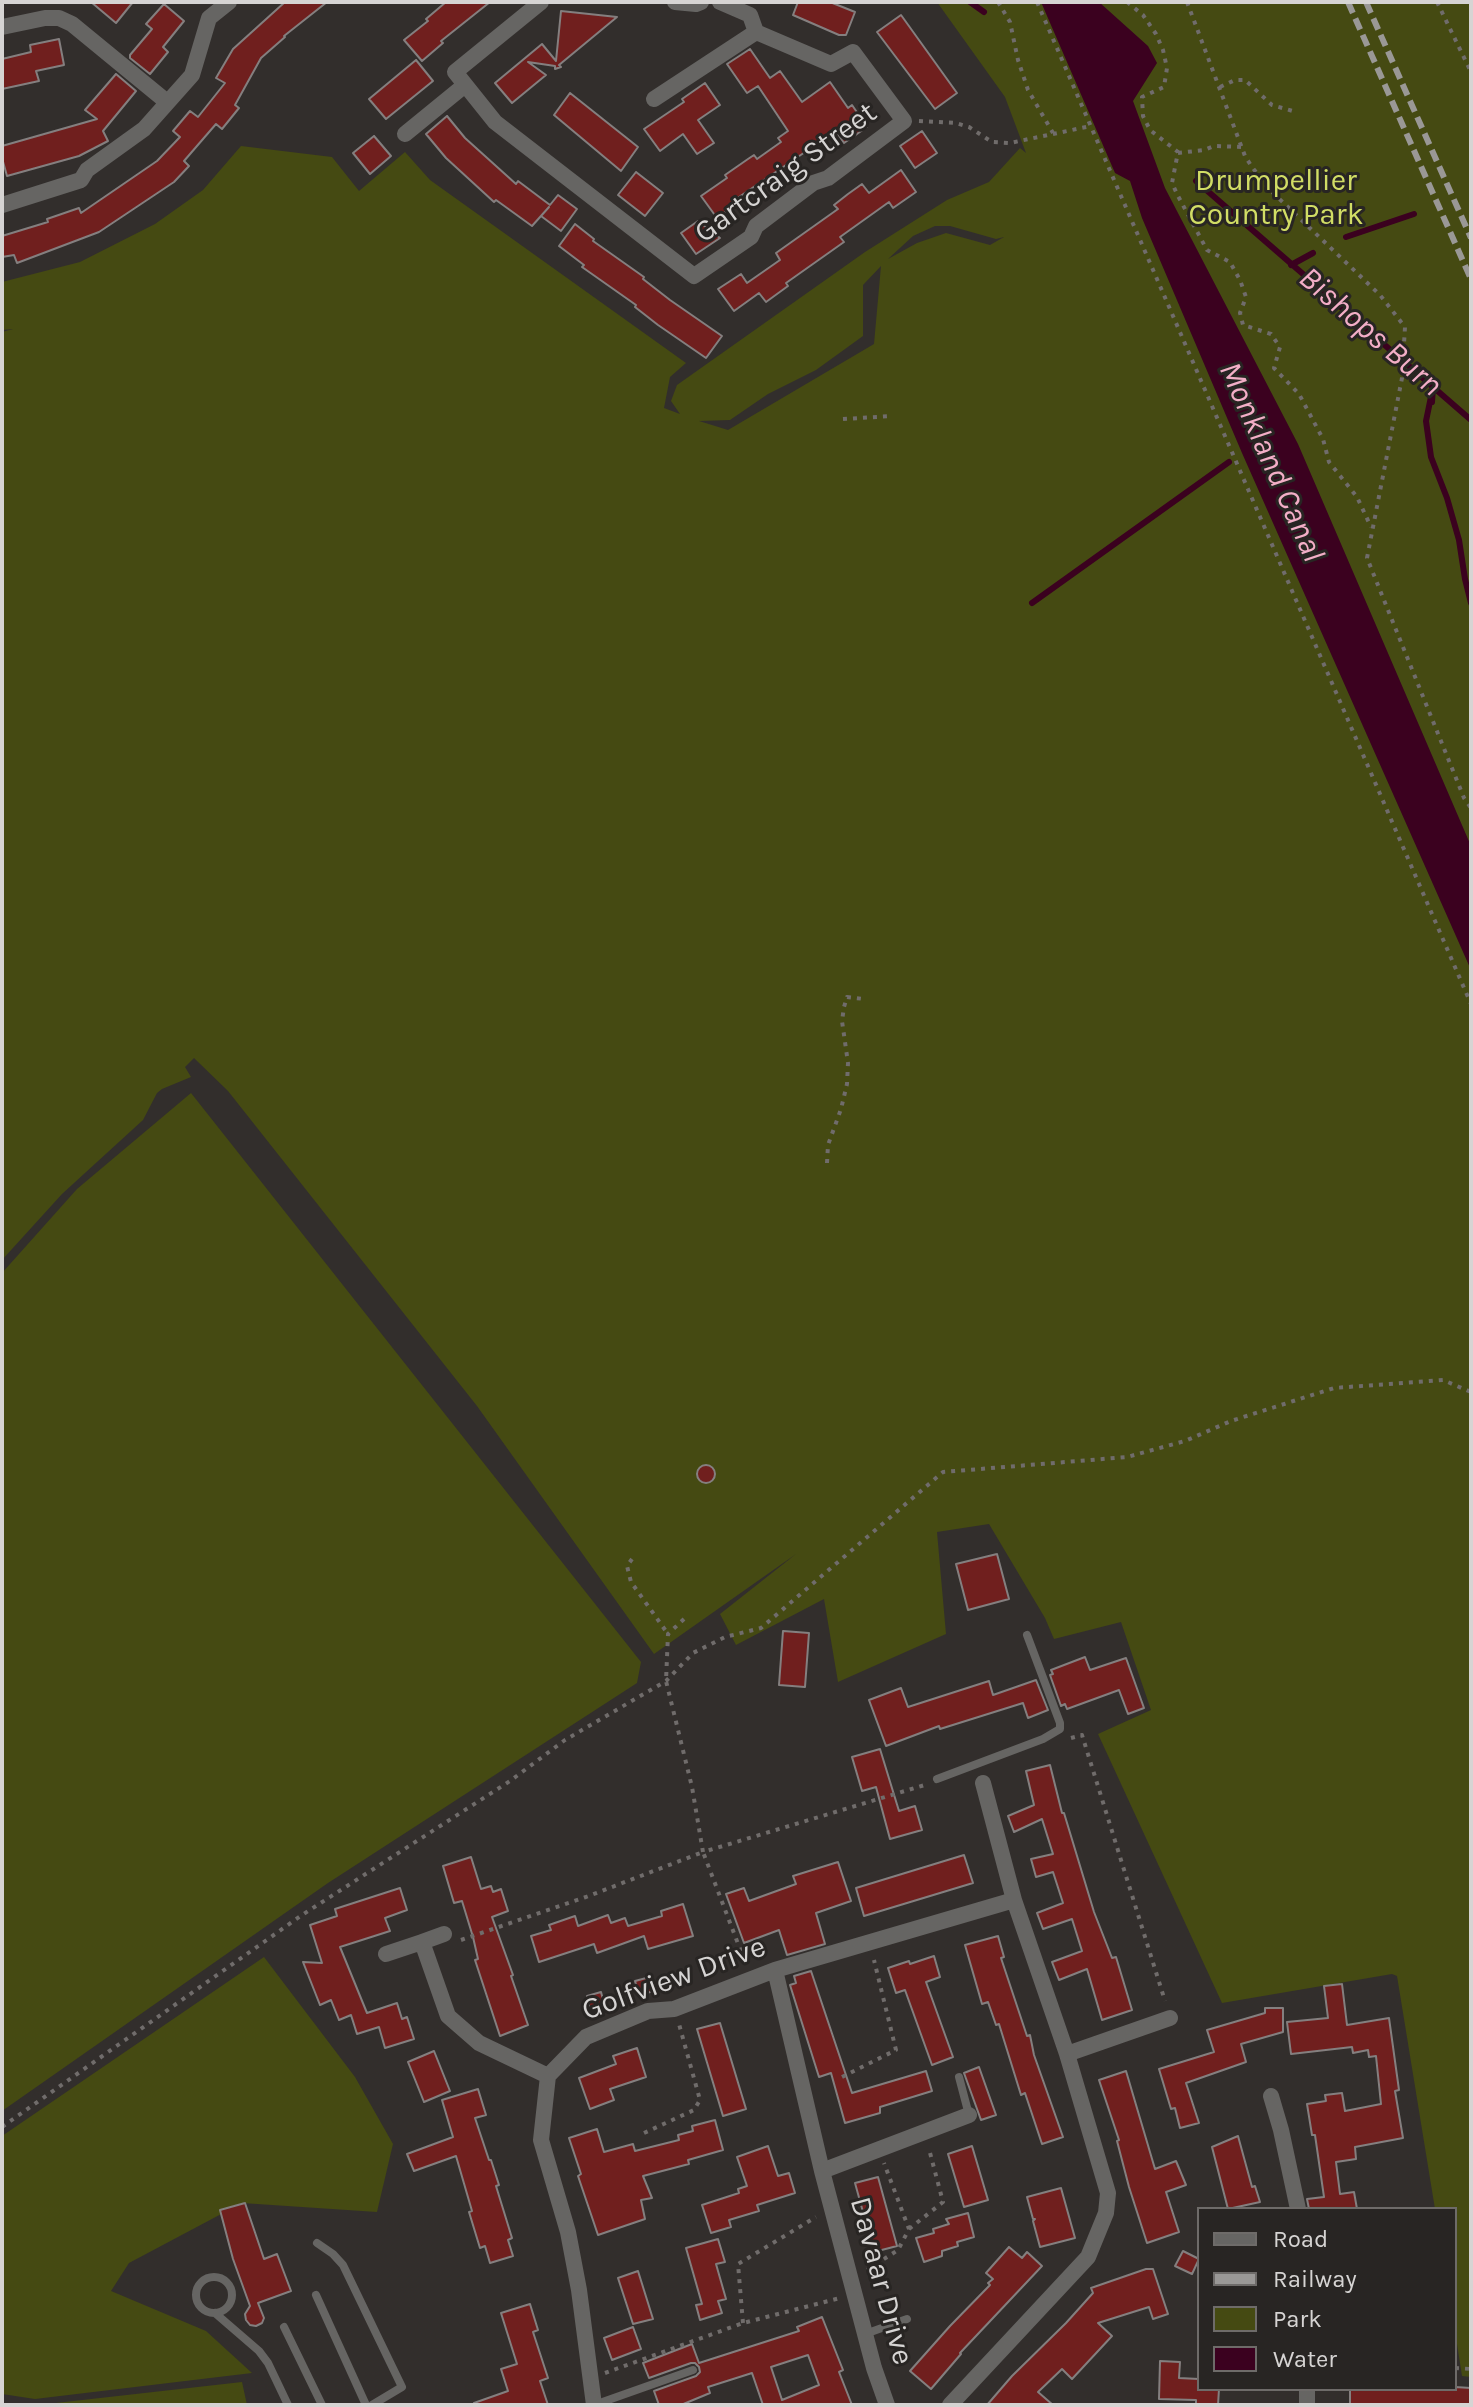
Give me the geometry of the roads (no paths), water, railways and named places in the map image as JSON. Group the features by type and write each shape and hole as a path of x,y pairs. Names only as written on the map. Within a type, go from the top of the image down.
{"street":[{"path":"2,205 81,180 87,170 144,129 192,75 209,18 229,2"},
{"path":"405,134 465,85 455,72 541,2"},
{"path":"675,2 701,2"},
{"name":"Gartcraig Street","path":"465,85 495,122 694,276 751,237 756,226 813,183 828,178 904,121 853,52 831,64 756,32 750,15 720,2"},
{"path":"2,27 59,18 72,24 167,102"},
{"path":"654,99 756,32"},
{"path":"950,2405 1088,2257 1106,2213 1108,2193 1067,2054 1014,1900 983,1783"},
{"name":"Golfview Drive","path":"548,2076 586,2037 648,2011 674,2009 775,1970 1014,1900"},
{"path":"386,1954 444,1934"},
{"path":"422,1942 448,2016 479,2043 548,2076 541,2140 568,2232 594,2405"},
{"name":"Davaar Drive","path":"775,1970 822,2171 887,2405"},
{"path":"1067,2054 1170,2018"},
{"path":"1271,2096 1298,2207"},
{"name":"Davaar Drive","path":"822,2171 969,2115"}],"lane":[{"path":"937,1779 1043,1739 1060,1729 1027,1635"},
{"path":"977,1764 983,1783"},
{"path":"959,2077 969,2115"},
{"path":"316,2295 369,2405 402,2387 343,2265 317,2243"},
{"path":"215,2313 225,2308 232,2293 227,2282 216,2277 205,2279 197,2288 199,2305 215,2313 259,2351 288,2405"},
{"path":"865,2334 907,2319"},
{"path":"284,2327 322,2405"},
{"path":"594,2405 693,2370"}],"water":[{"name":"Monkland Canal","path":"1041,2 1099,2 1148,46 1157,63 1133,101 1165,188 1298,444 1471,846 1471,970 1242,453 1142,218 1130,181 1115,173"}],"waterway":[{"name":"Bishops Burn","path":"970,2 984,12"},
{"name":"Bishops Burn","path":"1196,181 1471,420"},
{"path":"1346,237 1414,214"},
{"path":"1291,265 1313,253"},
{"path":"1432,402 1433,387 1426,421 1431,457 1459,540 1471,603"},
{"path":"1032,603 1229,462"}],"railway":[{"path":"1348,2 1471,279"},
{"path":"1366,2 1471,238"}],"park label":[{"name":"Drumpellier Country Park","path":"1276,198"}]}
